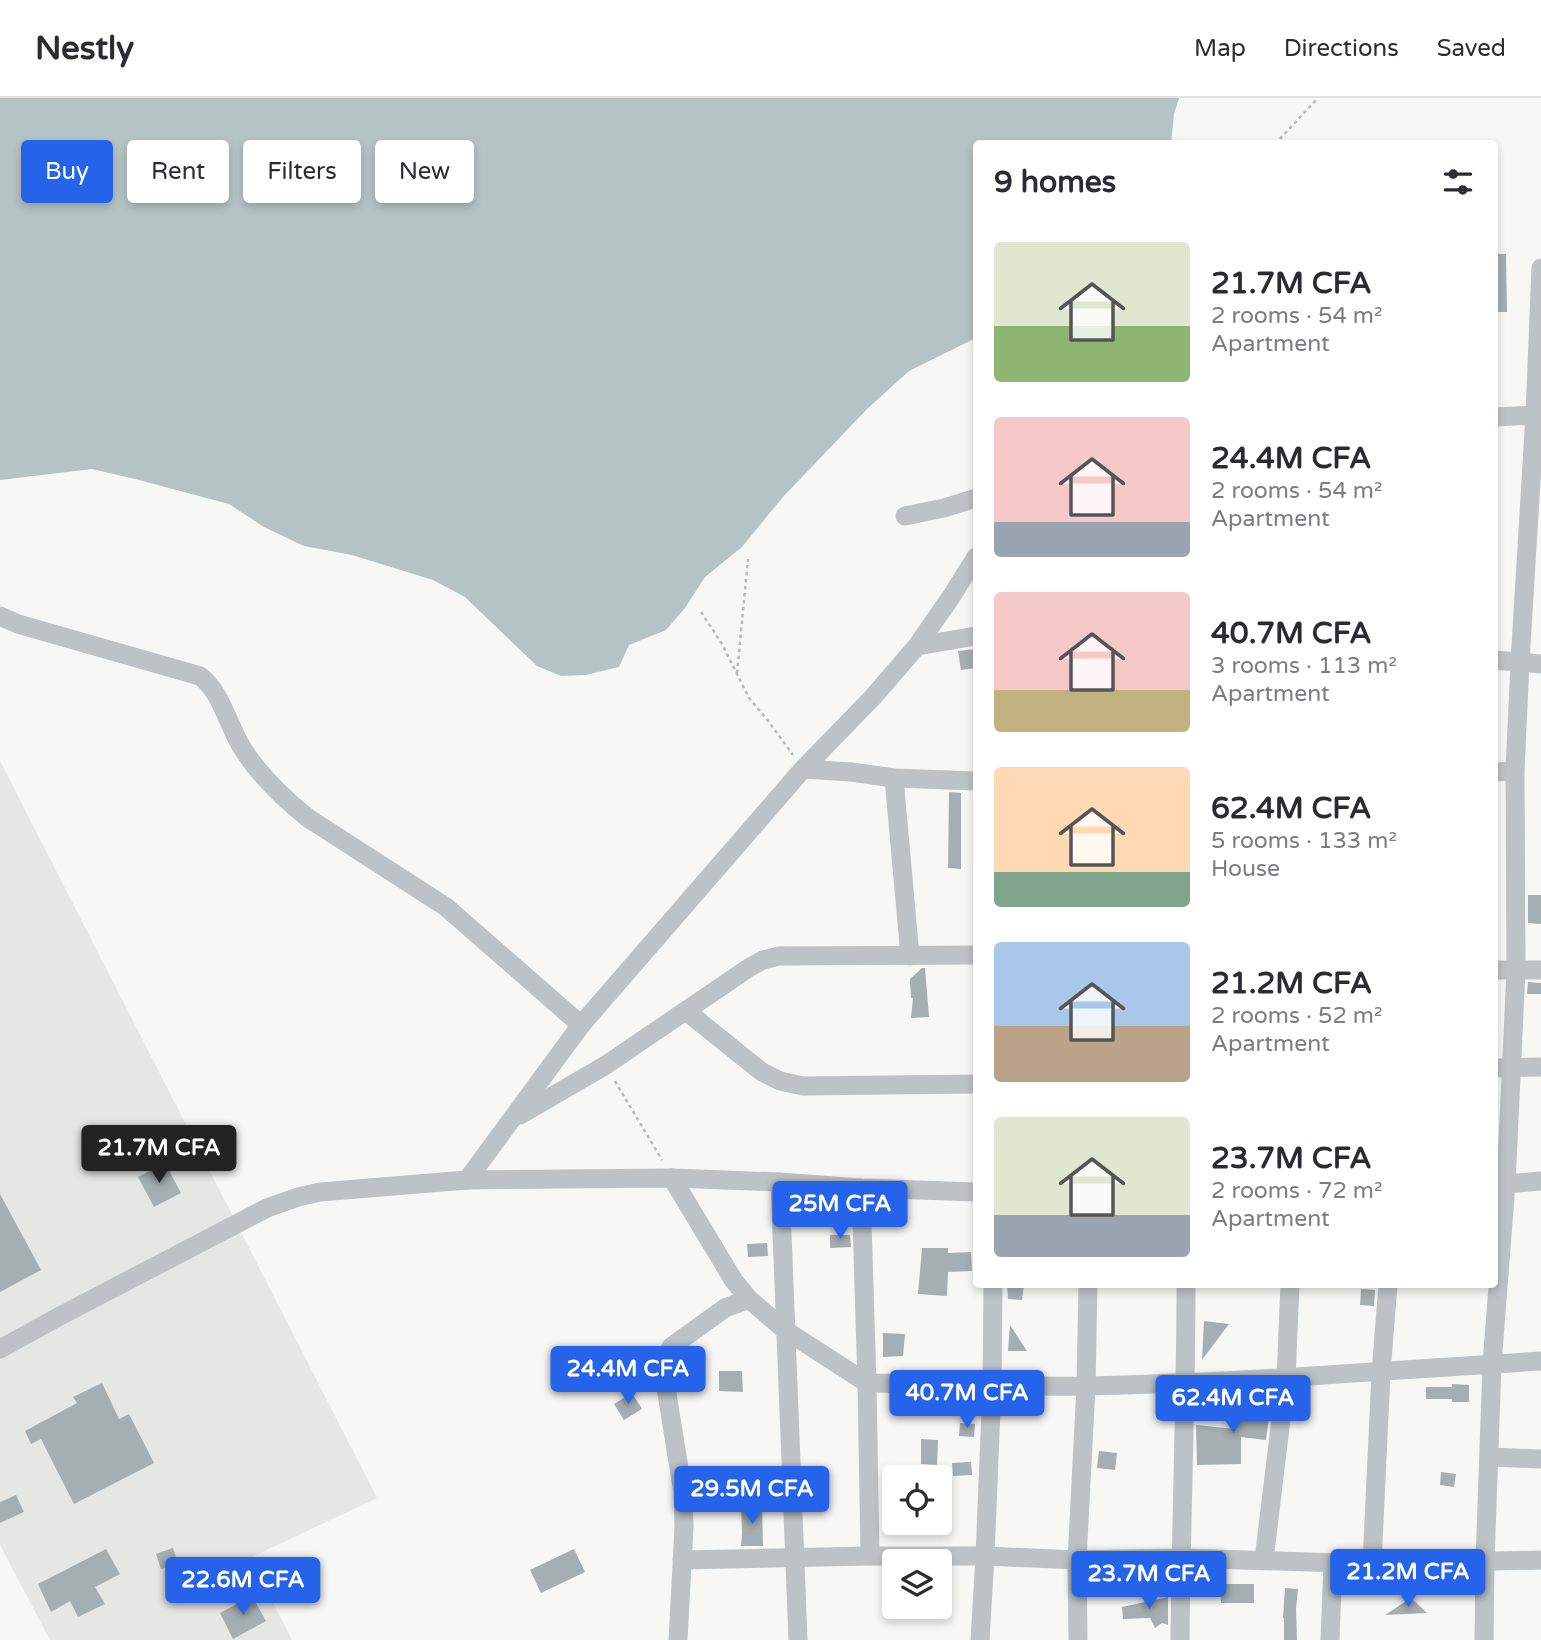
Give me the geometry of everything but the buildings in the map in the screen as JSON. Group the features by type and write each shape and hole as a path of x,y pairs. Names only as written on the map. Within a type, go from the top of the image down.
{"street":[{"path":"1498,1229 1503,1068 1516,970 1515,771 1538,415 1541,268"},
{"path":"1498,417 1538,415"},
{"path":"905,516 973,499"},
{"path":"467,1180 581,1026 803,769 873,697 917,646 973,562"},
{"path":"0,616 18,624 200,676 210,686 253,764 289,802 308,818 446,907 581,1026"},
{"path":"917,646 973,637"},
{"path":"1498,660 1541,664"},
{"path":"803,769 894,778 973,781"},
{"path":"1498,772 1515,771"},
{"path":"894,778 910,956"},
{"path":"512,1119 606,1065 763,960 779,956 973,956"},
{"path":"1498,970 1541,970"},
{"path":"686,1011 762,1072 780,1081 803,1086 973,1084"},
{"path":"1503,1068 1541,1067"},
{"path":"672,1178 734,1281 749,1299 785,1330 867,1383 1086,1386 1186,1383 1541,1362"},
{"path":"0,1349 267,1208 320,1192 467,1180 672,1178 973,1192"},
{"path":"1500,1184 1541,1181"},
{"path":"780,1182 798,1640"},
{"path":"861,1188 870,1556"},
{"path":"980,1640 992,1385 993,1288"},
{"path":"1079,1640 1077,1560 1088,1288"},
{"path":"1180,1640 1186,1288"},
{"path":"1264,1560 1286,1378 1290,1288"},
{"path":"1372,1564 1388,1288"},
{"path":"1484,1640 1495,1288"},
{"path":"678,1640 684,1527 682,1493 664,1375 665,1360 671,1347 692,1331 725,1308 749,1299"},
{"path":"1489,1457 1541,1459"},
{"path":"682,1560 870,1556 985,1556 1077,1560 1181,1558 1372,1564 1541,1560"},
{"path":"1331,1640 1333,1563"}],"path":[{"path":"1279,140 1318,98"},
{"path":"737,673 748,559"},
{"path":"701,612 722,644 750,698 803,769"},
{"path":"606,1065 672,1178"}],"shaded area":[{"path":"0,98 1179,98 1171,140 973,140 973,339 909,371 867,409 782,498 742,547 705,577 685,608 666,630 629,645 619,667 586,675 561,676 537,666 465,597 433,580 352,555 304,546 264,527 229,504 92,469 0,480"},
{"path":"0,761 377,1498 250,1558 292,1640 50,1640 0,1545"}]}
